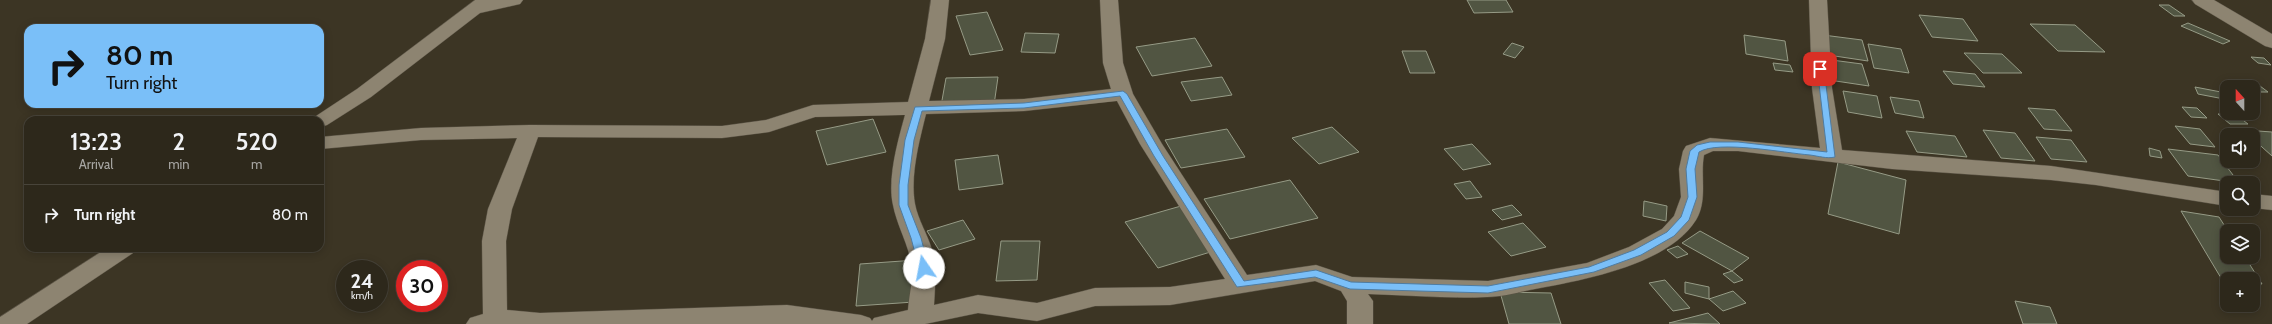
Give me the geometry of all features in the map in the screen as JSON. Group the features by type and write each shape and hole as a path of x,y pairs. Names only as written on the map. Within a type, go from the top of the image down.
{"street":[{"path":"324,118 364,93 481,4 514,0"},
{"path":"920,316 924,268 915,235 904,205 903,185 909,140 918,109 934,39 940,0"},
{"path":"1109,0 1113,63 1123,94 1158,156 1241,284"},
{"path":"1818,0 1822,88 1832,155"},
{"path":"2201,0 2272,42"},
{"path":"324,143 420,134 530,131 722,132 769,126 814,111 1024,105 1123,94"},
{"path":"530,131 500,209 494,241 494,312 490,322 735,320 787,314 861,324"},
{"path":"883,324 978,304 1037,312 1094,297 1170,296 1316,273 1350,285 1488,289 1591,270 1638,252 1670,234 1685,218 1692,197 1690,169 1694,151 1700,147 1716,144 1738,145 1892,162 2096,178 2220,199"},
{"path":"2260,202 2272,203"},
{"path":"8,324 118,252"},
{"path":"1350,285 1360,301 1360,324"}],"building":[{"path":"1467,0 1506,0 1513,12 1474,13"},
{"path":"2159,5 2169,5 2185,16 2174,16"},
{"path":"987,12 1003,50 970,55 956,16"},
{"path":"1919,15 1963,19 1978,41 1932,37"},
{"path":"2188,23 2230,41 2223,44 2181,26"},
{"path":"2030,24 2075,25 2105,52 2058,51"},
{"path":"1025,33 1059,34 1055,53 1021,52"},
{"path":"1744,35 1785,41 1788,61 1746,54"},
{"path":"1823,35 1862,40 1868,61 1828,55"},
{"path":"1195,38 1212,66 1152,76 1136,47"},
{"path":"1512,43 1524,47 1515,58 1503,54"},
{"path":"1868,44 1901,49 1909,73 1874,68"},
{"path":"1402,51 1426,51 1435,73 1410,73"},
{"path":"1964,53 2002,54 2022,73 1983,73"},
{"path":"2251,57 2264,58 2271,65 2258,63"},
{"path":"1824,59 1862,64 1869,86 1829,80"},
{"path":"1773,63 1790,65 1793,72 1775,70"},
{"path":"1943,71 1975,74 1985,87 1953,84"},
{"path":"998,77 994,105 941,106 946,78"},
{"path":"1222,77 1232,95 1191,101 1181,82"},
{"path":"2260,86 2268,92 2260,92"},
{"path":"2195,87 2220,92 2220,98 2198,94"},
{"path":"1843,91 1877,96 1882,118 1848,112"},
{"path":"1890,97 1919,101 1924,118 1895,113"},
{"path":"2182,107 2197,108 2207,118 2191,117"},
{"path":"2028,108 2055,110 2072,131 2044,129"},
{"path":"873,119 886,152 827,165 816,131"},
{"path":"2225,120 2243,120 2248,124 2230,124"},
{"path":"2175,126 2200,129 2215,147 2190,144"},
{"path":"1332,127 1359,152 1319,164 1292,138"},
{"path":"1227,129 1245,157 1181,168 1165,140"},
{"path":"1983,130 2015,133 2035,161 2001,158"},
{"path":"1906,131 1955,136 1967,157 1917,152"},
{"path":"2260,131 2272,132 2272,156 2260,145"},
{"path":"2036,137 2071,140 2087,162 2051,159"},
{"path":"1472,144 1491,164 1463,170 1444,149"},
{"path":"2149,148 2160,151 2162,158 2150,156"},
{"path":"2168,149 2218,155 2220,158 2220,168 2228,168 2234,176 2220,176 2220,180 2188,176"},
{"path":"998,155 1003,184 959,190 955,160"},
{"path":"1838,162 1906,180 1899,234 1828,214"},
{"path":"1290,180 1318,218 1230,239 1204,199"},
{"path":"1470,181 1482,197 1466,199 1454,184"},
{"path":"1644,201 1667,206 1666,221 1643,216"},
{"path":"1512,205 1522,215 1502,220 1492,210"},
{"path":"1181,206 1217,250 1158,268 1125,222"},
{"path":"2181,211 2219,217 2224,224 2220,224 2220,264 2249,264 2254,272 2220,272 2220,276"},
{"path":"963,220 975,239 939,250 927,231"},
{"path":"1523,223 1546,247 1511,256 1488,232"},
{"path":"1700,231 1749,258 1732,271 1682,243"},
{"path":"1001,241 1040,241 1037,280 996,281"},
{"path":"1678,246 1688,254 1677,258 1667,250"},
{"path":"916,260 914,302 856,306 860,264"},
{"path":"1732,271 1743,280 1734,283 1723,274"},
{"path":"1665,280 1690,308 1673,311 1649,283"},
{"path":"1685,282 1709,287 1709,299 1685,293"},
{"path":"1733,291 1746,303 1723,311 1709,299"},
{"path":"1500,292 1551,293 1561,324 1509,324"},
{"path":"2015,301 2050,307 2057,324 2023,324"},
{"path":"1708,313 1720,324 1669,323"}],"route":[{"path":"924,268 920,248 904,205 903,185 909,140 918,109 1024,105 1123,94 1158,156 1241,284 1316,273 1350,285 1488,289 1591,270 1638,252 1670,234 1685,218 1692,197 1690,169 1694,151 1700,147 1710,144 1738,145 1832,155 1820,69"}]}
